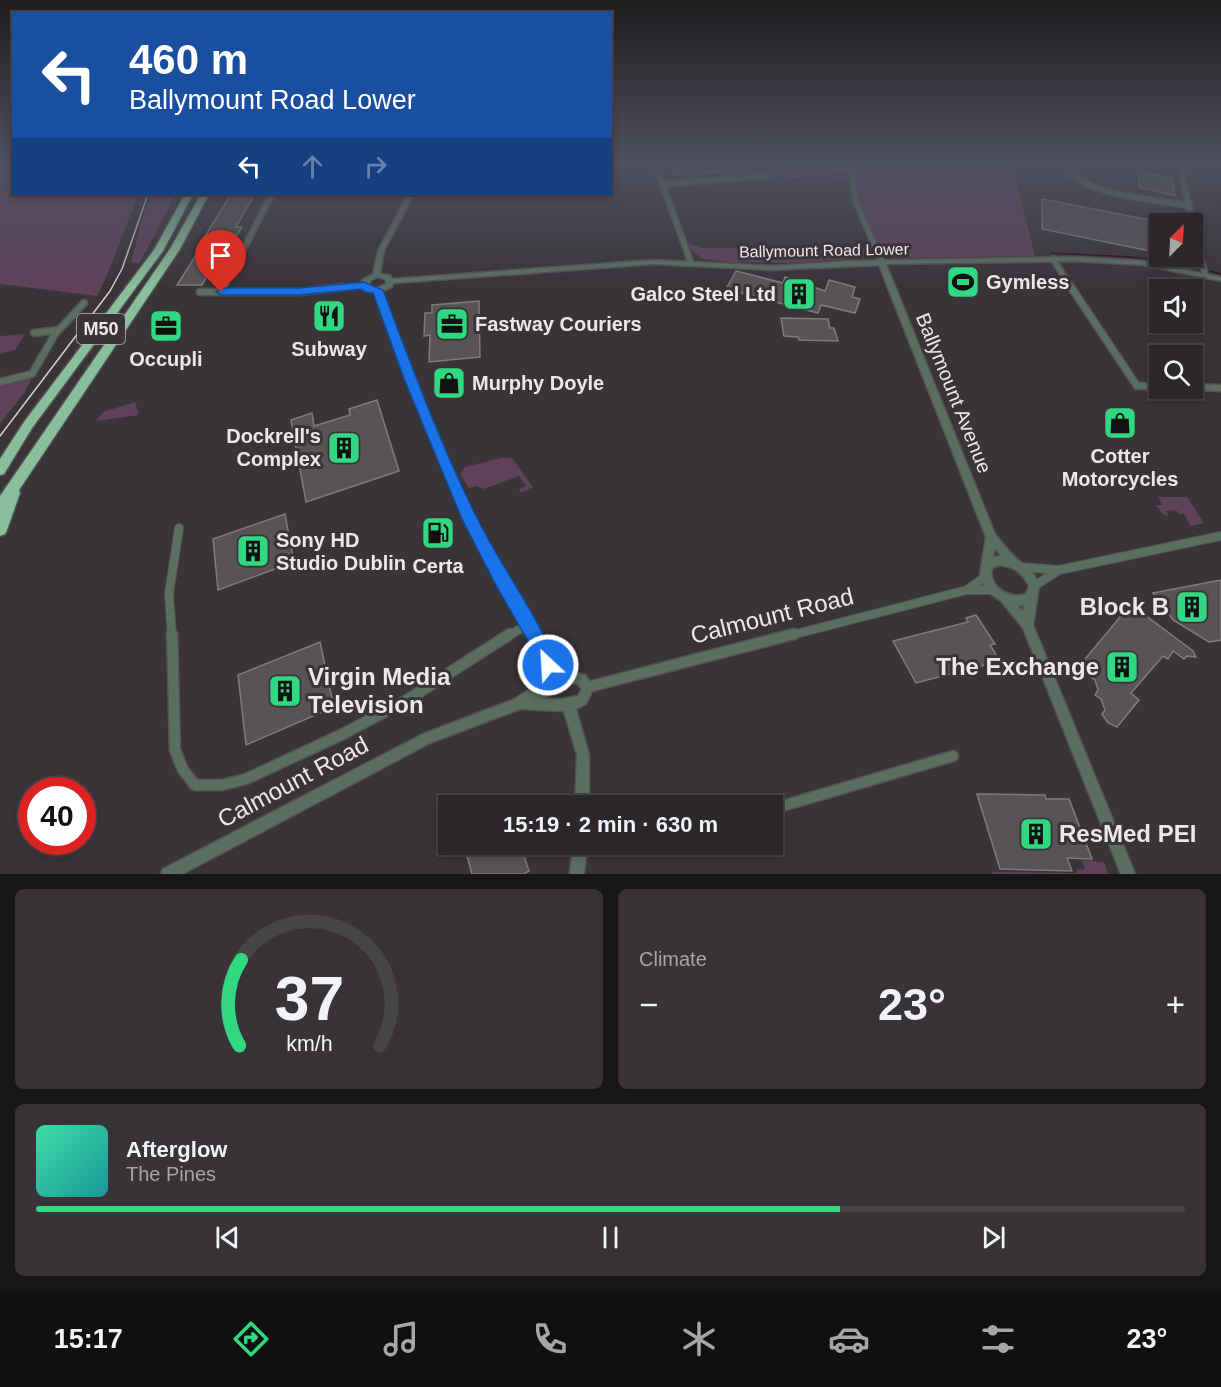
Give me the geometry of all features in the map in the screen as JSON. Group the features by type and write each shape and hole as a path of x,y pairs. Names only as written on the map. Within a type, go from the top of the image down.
{"highway":[{"name":"M50","path":"0,470 28,425 135,285 158,251 184,204"},
{"name":"M50","path":"0,507 15,489 52,430 175,249 200,204"},
{"name":"M50","path":"0,456 9,443 28,425"},
{"name":"M50","path":"0,530 14,498 15,489"}],"street":[{"path":"221,292 267,204"},
{"path":"376,275 381,251 406,204"},
{"path":"670,204 691,263"},
{"path":"856,204 882,263"},
{"path":"1182,204 1188,205 1205,275"},
{"path":"1053,260 1102,337 1137,386 1149,386"},
{"name":"Ballymount Road Lower","path":"390,281 622,263 691,263 773,268 882,263 1053,260 1126,261 1221,279"},
{"name":"Ballymount Avenue","path":"882,263 991,537 1018,565"},
{"path":"376,275 384,275 390,281 386,287 378,290 369,290 364,285 366,280 376,275"},
{"path":"200,292 299,292 364,285"},
{"path":"378,290 411,381 470,519 527,625 542,648 571,677 581,679 588,687 582,699 568,704 583,755 582,795"},
{"path":"0,382 32,374 58,330 84,303"},
{"path":"34,333 58,330"},
{"path":"1203,387 1221,388"},
{"path":"179,528 169,594 172,624 174,740 175,750 183,770 195,785 213,788 240,782 361,726 424,691 508,635 527,625"},
{"path":"1128,874 1027,625 1005,599 992,590 985,577 987,565 998,560 1059,570 1221,536"},
{"name":"Ballymount Avenue","path":"987,565 991,537"},
{"path":"1018,565 1032,579 1027,625"},
{"path":"1005,599 1020,602 1059,570"},
{"name":"Calmount Road","path":"967,590 985,577"},
{"name":"Calmount Road","path":"588,687 967,590 992,590"},
{"path":"519,703 539,688 550,675 542,648"},
{"name":"Calmount Road","path":"168,874 428,738 519,703 571,677"},
{"name":"Calmount Road","path":"519,703 568,704"},
{"path":"783,806 953,756"},
{"path":"578,874 579,855"},
{"name":"Calmount Road","path":"176,874 189,864"}],"shaded area":[{"path":"0,204 135,204 97,296 0,284"},
{"path":"148,204 171,204 139,264 131,262"},
{"path":"859,204 1022,204 1035,256 885,258"},
{"path":"688,243 701,248 867,249 869,254 863,258 787,263 729,262 703,259 691,250"},
{"path":"25,334 15,350 0,354 0,336"},
{"path":"32,378 24,393 0,424 0,384"},
{"path":"135,402 139,415 96,421 103,412"},
{"path":"501,458 512,458 533,487 521,493 519,489 526,486 519,476 484,489 476,486 469,488 460,474 465,467"},
{"path":"1158,497 1187,497 1204,523 1191,526 1184,514 1179,514 1176,510 1166,511 1169,516 1164,515 1155,505 1162,505"},
{"path":"1082,860 1104,862 1108,874 993,874 992,872 1077,873 1076,869 1085,870"}],"building":[{"path":"225,204 249,204 236,227 242,227 237,235 231,235 202,285 177,285 208,236 205,236"},
{"path":"1042,204 1067,204 1149,220 1149,251 1042,229"},
{"name":"Galco Steel Ltd","path":"736,271 783,283 785,277 825,291 829,280 855,287 852,297 860,299 855,313 821,305 818,313 726,289"},
{"name":"Fastway Couriers","path":"479,301 480,357 429,362 430,335 424,336 425,313 432,313 432,305"},
{"name":"Galco Steel Ltd","path":"781,318 828,319 830,328 834,328 838,341 799,340 798,337 784,336"},
{"name":"Dockrell's Complex","path":"377,400 399,471 306,502 291,420 312,413 314,426 350,415 349,409"},
{"name":"Sony HD Studio Dublin","path":"285,514 294,562 218,590 213,539"},
{"name":"Block B","path":"1221,580 1221,640 1209,642 1173,620 1153,593"},
{"name":"The Exchange","path":"1131,604 1139,607 1141,612 1193,651 1196,657 1187,656 1184,659 1173,651 1168,659 1163,656 1131,693 1139,700 1117,727 1108,723 1102,714 1105,710 1101,699 1095,695 1098,690 1095,680 1089,676 1093,672 1085,659"},
{"path":"976,615 995,644 990,645 1000,661 916,683 893,641 968,622 966,618"},
{"name":"Virgin Media Television","path":"320,642 334,707 246,745 238,675"},
{"name":"ResMed PEI","path":"977,794 1045,795 1046,799 1069,799 1092,859 1067,858 1072,871 1000,869"},
{"path":"467,855 524,855 529,871 524,874 472,874"}],"waterway":[{"path":"1051,253 1149,260"},
{"path":"1210,271 1221,274"}],"tram line":[{"path":"0,436 110,291 122,269 145,204"}],"place":[{"name":"Gymless","path":"963,282"},
{"name":"Galco Steel Ltd","path":"799,294"},
{"name":"Subway","path":"329,316"},
{"name":"Fastway Couriers","path":"452,324"},
{"name":"Occupli","path":"166,326"},
{"name":"Murphy Doyle","path":"449,383"},
{"name":"Cotter Motorcycles","path":"1120,423"},
{"name":"Dockrell's Complex","path":"344,448"},
{"name":"Certa","path":"438,533"},
{"name":"Sony HD Studio Dublin","path":"253,551"},
{"name":"Block B","path":"1192,607"},
{"name":"The Exchange","path":"1122,667"},
{"name":"Virgin Media Television","path":"285,691"},
{"name":"ResMed PEI","path":"1036,834"}],"route":[{"path":"221,292 299,292 364,285 369,290 378,290 411,381 470,519 503,583 542,648 548,665"}]}
